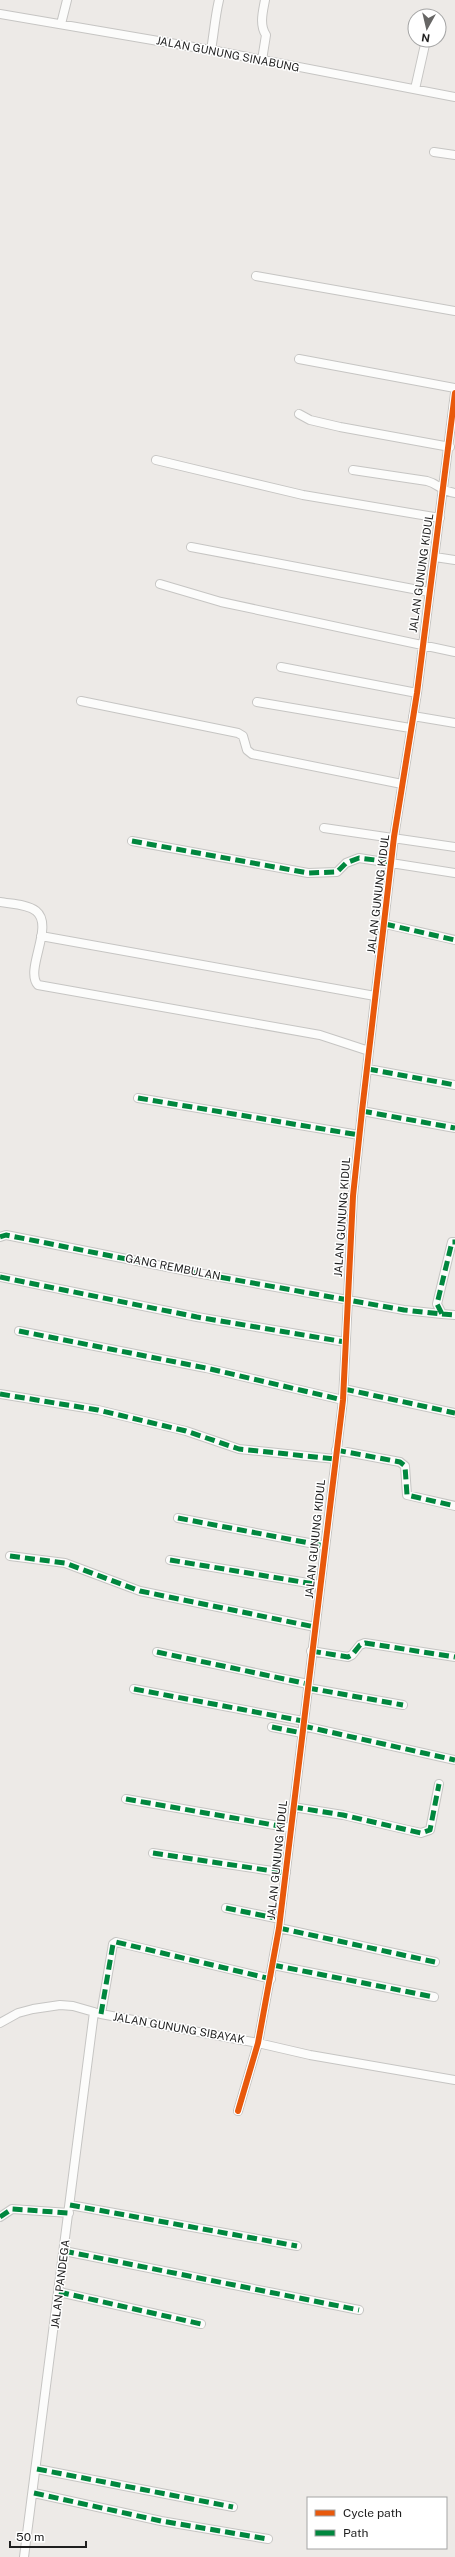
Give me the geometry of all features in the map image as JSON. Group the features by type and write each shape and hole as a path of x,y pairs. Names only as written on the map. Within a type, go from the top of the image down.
{"street":[{"path":"61,24 67,0"},
{"path":"211,50 214,32 213,24 219,0"},
{"path":"262,60 266,35 262,30 265,0"},
{"name":"JALAN GUNUNG SINABUNG","path":"0,14 211,50 455,97"},
{"path":"415,89 424,48"},
{"path":"434,152 455,155"},
{"path":"256,276 455,311"},
{"path":"299,359 455,388"},
{"name":"JALAN GUNUNG KIDUL","path":"238,2111 258,2043 271,1979 286,1873 343,1400 346,1298 359,1135 368,1069 394,837 410,728 417,692 429,592 440,518 442,491 452,444 455,397"},
{"path":"299,414 340,427 452,444"},
{"path":"156,460 303,495 440,518"},
{"path":"353,470 427,481 436,484 442,491 455,493"},
{"path":"191,547 429,592"},
{"path":"435,557 455,560"},
{"path":"160,584 221,602 455,652"},
{"path":"281,667 417,692"},
{"path":"81,701 238,733 243,736 247,750 252,754 402,784"},
{"path":"258,702 410,728"},
{"path":"413,716 455,723"},
{"path":"324,828 455,847"},
{"path":"132,841 308,873 337,872 346,863 359,858 455,873"},
{"path":"0,902 37,912 42,922 35,976 36,982 44,987 320,1035 369,1051"},
{"path":"385,924 455,940"},
{"path":"41,936 375,996"},
{"path":"368,1069 455,1085"},
{"path":"138,1098 359,1135"},
{"path":"362,1111 455,1128"},
{"name":"GANG REMBULAN","path":"0,1237 6,1236 46,1242 197,1273 346,1298 404,1310 455,1315"},
{"path":"442,1314 437,1304 452,1242 455,1242"},
{"path":"0,1277 197,1317 345,1342"},
{"path":"19,1331 206,1368 343,1400"},
{"path":"344,1389 455,1413"},
{"path":"0,1394 98,1410 186,1431 239,1449 335,1459"},
{"path":"336,1450 400,1462 405,1466 407,1494 455,1506"},
{"path":"178,1518 325,1546"},
{"path":"10,1556 65,1563 140,1591 316,1627"},
{"path":"170,1560 320,1585"},
{"path":"312,1650 348,1657 352,1655 360,1645 365,1643 455,1657"},
{"path":"157,1652 308,1686 403,1705"},
{"path":"134,1689 455,1760"},
{"path":"272,1728 303,1727"},
{"path":"293,1807 343,1815 417,1833 425,1833 431,1826 439,1784"},
{"path":"126,1799 291,1828"},
{"path":"153,1854 286,1873"},
{"path":"226,1908 280,1919"},
{"path":"279,1928 435,1962"},
{"name":"JALAN PANDEGA","path":"24,2557 34,2493 70,2205 98,2013 113,1944 116,1942 271,1979"},
{"path":"273,1965 434,1997"},
{"name":"JALAN GUNUNG SIBAYAK","path":"0,2023 18,2013 60,2005 258,2043 310,2055 455,2080"},
{"path":"70,2205 297,2246"},
{"path":"0,2217 12,2209 69,2213"},
{"path":"64,2251 359,2310"},
{"path":"58,2292 201,2324"},
{"path":"37,2469 233,2507"},
{"path":"34,2493 161,2520 268,2539"}],"marked path":[{"path":"132,841 308,873 337,872 346,863 359,858 392,862"},
{"path":"385,924 455,940"},
{"path":"368,1069 455,1085"},
{"path":"138,1098 359,1135"},
{"path":"362,1111 455,1128"},
{"path":"0,1237 6,1235 197,1273 404,1310 442,1314 437,1304 452,1242 455,1242"},
{"path":"0,1277 197,1317 345,1342"},
{"path":"442,1314 455,1315"},
{"path":"19,1331 206,1368 343,1400"},
{"path":"344,1389 455,1413"},
{"path":"0,1394 98,1410 186,1431 239,1449 335,1459"},
{"path":"336,1450 400,1462 405,1466 407,1495 455,1506"},
{"path":"178,1518 325,1546"},
{"path":"10,1556 65,1563 140,1591 315,1627"},
{"path":"170,1560 320,1585"},
{"path":"311,1651 348,1657 352,1655 360,1645 365,1643 455,1657"},
{"path":"157,1652 308,1684"},
{"path":"308,1688 403,1705"},
{"path":"134,1689 303,1721"},
{"path":"303,1726 455,1760"},
{"path":"272,1727 302,1733"},
{"path":"293,1807 343,1815 421,1833 430,1830 439,1784"},
{"path":"126,1799 291,1828"},
{"path":"153,1853 286,1873"},
{"path":"226,1908 280,1919"},
{"path":"279,1928 435,1962"},
{"path":"101,2014 113,1944 116,1942 271,1979"},
{"path":"273,1965 434,1997"},
{"path":"70,2205 297,2246"},
{"path":"0,2217 12,2209 69,2213"},
{"path":"64,2251 359,2310"},
{"path":"59,2292 201,2324"},
{"path":"37,2469 233,2507"},
{"path":"34,2493 161,2521 268,2539"}],"cycle path":[{"path":"238,2111 258,2043 279,1928 343,1400 353,1196 362,1111 394,837 417,693 455,393"}]}
